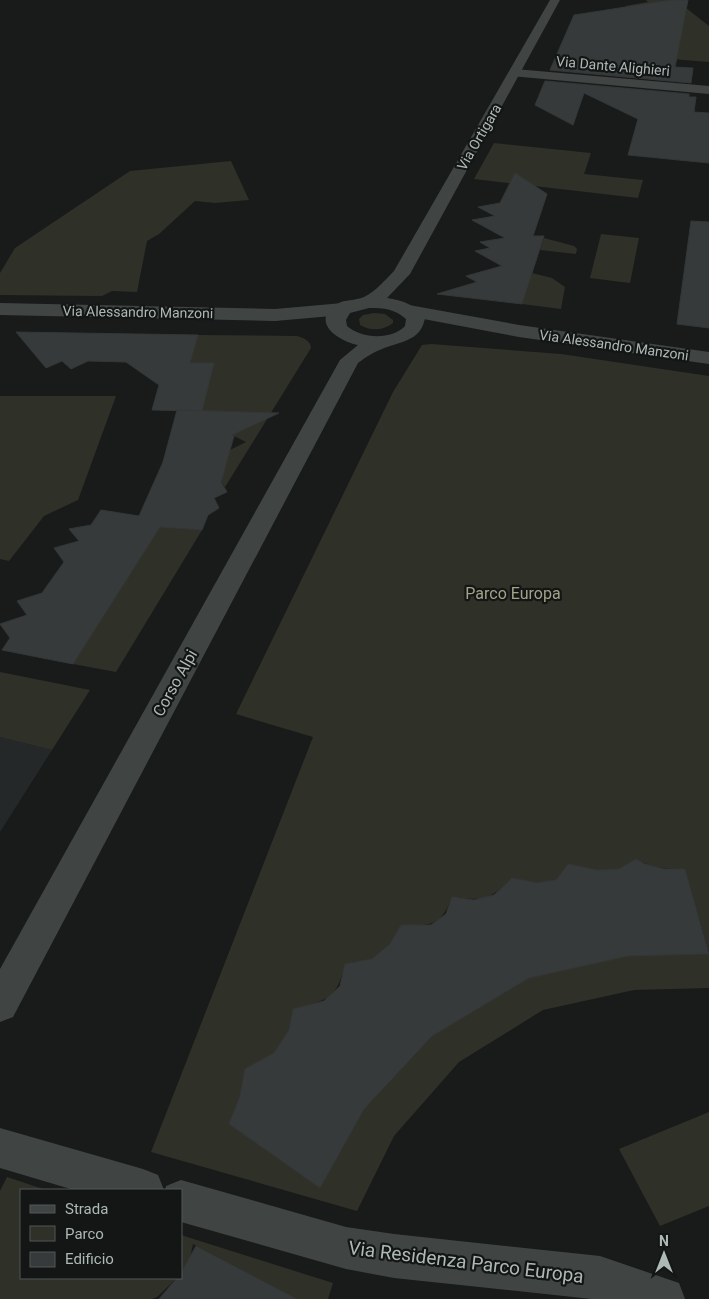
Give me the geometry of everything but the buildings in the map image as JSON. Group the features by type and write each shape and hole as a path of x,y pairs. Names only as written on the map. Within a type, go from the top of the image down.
{"street":[{"name":"Via Ortigara","path":"369,302 388,288 401,274 555,0"},
{"name":"Via Dante Alighieri","path":"515,73 709,90"},
{"name":"Via Ortigara","path":"401,274 397,297 404,308"},
{"name":"Via Alessandro Manzoni","path":"0,309 275,314 344,332 369,302 519,331 709,358"},
{"path":"404,308 416,318 416,326 410,333"},
{"name":"Via Alessandro Manzoni","path":"386,341 410,333 456,330 519,331"},
{"name":"Corso Alpi","path":"0,1005 344,332 363,350 386,341"},
{"path":"0,1148 140,1189"},
{"name":"Via Residenza Parco Europa","path":"182,1202 346,1248 394,1256 600,1278 662,1299"}],"shaded area":[{"path":"0,737 52,750 0,832"}],"green space":[{"path":"646,0 676,0 709,26 709,62 609,54 652,16 625,6 648,2"},
{"path":"494,143 591,153 584,174 643,180 638,198 474,179"},
{"path":"231,161 249,200 215,203 195,201 159,234 147,241 137,292 112,291 102,296 0,295 0,273 15,248 130,171"},
{"path":"601,234 639,238 630,283 590,278"},
{"path":"544,238 574,246 577,249 576,254 540,250"},
{"path":"532,273 552,278 565,287 561,309 522,304"},
{"path":"385,314 393,320 393,323 385,328 376,329 360,325 359,319 363,315"},
{"path":"198,335 297,336 307,340 311,346 225,487 220,480 228,451 246,442 232,435 237,412 202,411 213,363 190,363"},
{"name":"Parco Europa","path":"431,344 561,354 709,376 709,952 685,869 660,867 636,859 619,869 597,870 568,864 556,880 537,883 512,878 498,891 486,897 472,899 452,897 443,914 433,923 401,925 390,944 372,959 345,965 338,986 328,997 322,1001 293,1009 289,1030 274,1053 240,1096 229,1124 320,1188 364,1109 432,1036 529,978 628,956 709,954 709,988 634,990 543,1010 459,1062 394,1136 357,1211 151,1152 313,737 236,714 393,392 422,345"},
{"path":"0,396 116,396 78,500 44,516 9,561 0,559"},
{"path":"160,527 202,530 116,672 73,664"},
{"path":"0,672 90,690 52,750 0,737"},
{"path":"709,1112 709,1206 660,1226 619,1149"},
{"path":"7,1177 43,1189 20,1189 20,1279 176,1279 157,1297 152,1299 0,1299 0,1191"},
{"path":"182,1235 333,1283 328,1299 297,1299 193,1244 190,1258 182,1271"}]}
